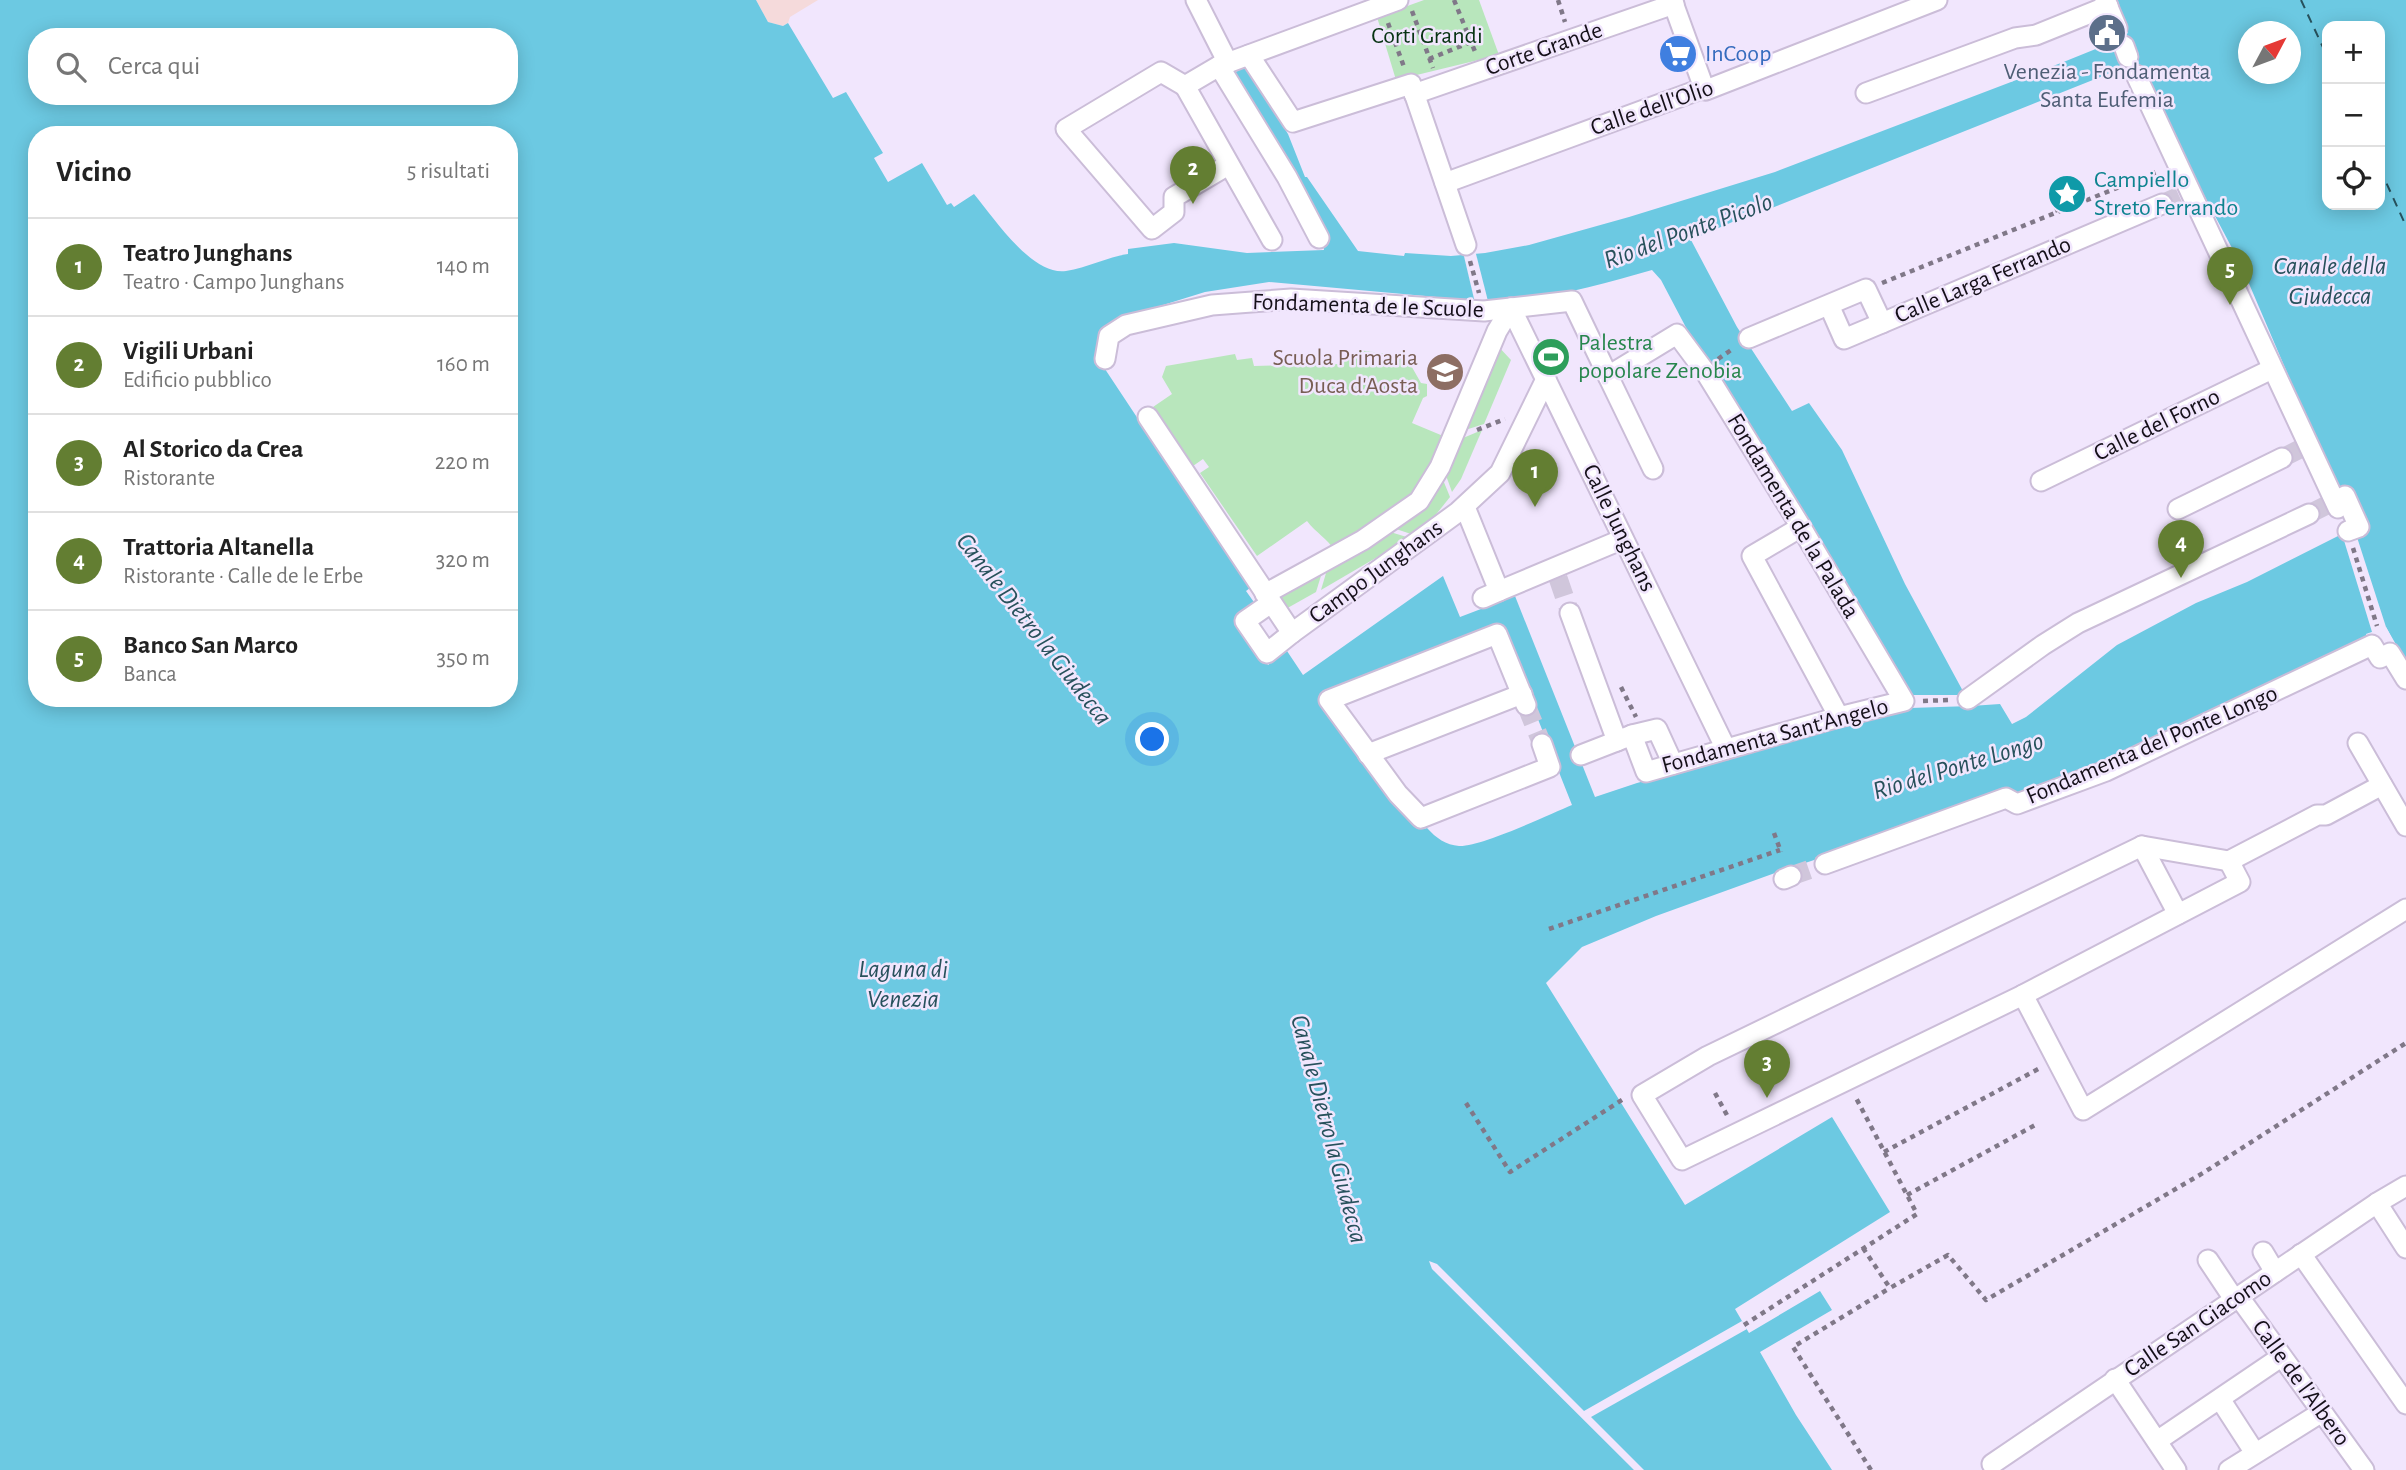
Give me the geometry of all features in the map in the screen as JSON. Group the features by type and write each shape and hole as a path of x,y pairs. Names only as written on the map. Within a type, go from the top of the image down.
{"street":[{"path":"1196,0 1223,65 1319,238"},
{"name":"Calle dell'Olio","path":"1445,183 1704,88 1706,90 1937,0"},
{"path":"1673,2 1704,88"},
{"name":"Corte Grande","path":"1249,55 1293,122 1412,89 1439,85 1673,2"},
{"path":"1185,86 1223,65 1390,3"},
{"path":"1866,93 2015,38 2036,35 2107,3 2187,193 2334,505 2345,496 2359,527 2348,531"},
{"path":"1228,165 1174,197 1174,212 1152,229 1066,129 1161,72 1185,86 1272,240"},
{"path":"1412,89 1466,245"},
{"name":"Calle Larga Ferrando","path":"1829,305 1844,339 2162,204"},
{"path":"1749,338 1866,289 1882,323"},
{"name":"Fondamenta de le Scuole","path":"1105,359 1109,336 1126,325 1212,304 1291,299 1484,311 1573,301 1608,376"},
{"name":"Calle Junghans","path":"1511,308 1726,749"},
{"name":"Campo Junghans","path":"1268,599 1363,540 1419,501 1440,467 1497,331 1511,308"},
{"name":"Fondamenta de la Palada","path":"1608,376 1677,334 1703,369 1801,527 1904,701"},
{"name":"Calle del Forno","path":"2041,481 2272,369"},
{"path":"1608,376 1653,469"},
{"name":"Campo Junghans","path":"1148,417 1292,634 1465,507 1500,472 1546,379"},
{"path":"2178,509 2282,458"},
{"name":"Campo Junghans","path":"1465,507 1491,595 1556,573 1623,539"},
{"path":"1968,699 2001,673 2078,623 2309,514"},
{"path":"1801,527 1752,556 1839,717"},
{"path":"1268,599 1245,621 1266,653 1292,634"},
{"path":"1576,622 1630,733"},
{"path":"1368,754 1524,699 1497,634 1329,700 1368,754 1398,794 1421,818 1550,767 1542,744"},
{"path":"2380,643 2406,679"},
{"name":"Fondamenta del Ponte Longo","path":"1825,864 2006,798 2017,804 2106,771 2380,643"},
{"name":"Fondamenta Sant'Angelo","path":"1630,733 1646,772 1904,701"},
{"path":"1581,755 1630,733 1657,729 1673,764"},
{"path":"2358,743 2406,826"},
{"path":"2229,861 2240,882 2023,995 1682,1160 1642,1095 1708,1056 2142,846 2229,861 2382,785"},
{"path":"2142,846 2178,914"},
{"path":"2023,995 2083,1110 2406,909"},
{"name":"Calle San Giacomo","path":"1992,1464 2406,1186"},
{"path":"2377,1203 2406,1248"},
{"path":"2263,1252 2275,1272"},
{"path":"2301,1254 2406,1404"},
{"name":"Calle de l'Albero","path":"2208,1260 2364,1470"},
{"path":"2157,1441 2281,1357"},
{"path":"2115,1379 2176,1470"},
{"path":"2220,1399 2255,1453"},
{"path":"2229,1470 2322,1412"}],"path":[{"path":"1408,0 1439,85"},
{"path":"1454,0 1482,70"},
{"path":"1390,3 1412,89"},
{"path":"1429,60 1471,42"},
{"path":"1866,289 2176,164"},
{"path":"2058,212 2050,191 2076,180 2085,201"},
{"path":"1466,245 1484,311"},
{"path":"1703,369 1749,338"},
{"path":"1450,441 1532,408"},
{"path":"2348,531 2380,643"},
{"path":"1615,676 1630,733"},
{"path":"1904,701 1968,699"},
{"path":"1774,833 1788,877"},
{"path":"1549,929 1780,850"},
{"path":"1871,1470 1793,1347 1948,1255 1986,1300 2203,1173 2406,1044"},
{"path":"1884,1152 2057,1059"},
{"path":"1744,1325 1917,1214 1847,1080"},
{"path":"1466,1103 1510,1172 1626,1098"},
{"path":"1907,1195 2037,1124"},
{"path":"1863,1248 1890,1288"}],"shaded area":[{"path":"756,0 818,0 790,17 788,23 783,26 768,22"}],"green space":[{"name":"Corti Grandi","path":"1424,0 1479,0 1499,55 1396,80 1377,17"},
{"path":"1496,344 1511,360 1484,424 1459,432"},
{"path":"1358,350 1396,355 1401,351 1410,357 1409,362 1421,383 1427,384 1427,396 1423,398 1412,423 1448,438 1411,502 1335,551 1307,521 1257,556 1200,473 1209,467 1203,459 1193,466 1153,407 1172,394 1162,377 1166,366 1235,354 1237,360 1252,358 1254,366 1340,364 1342,355 1357,356"},
{"path":"1482,430 1461,479 1452,492 1444,470 1456,441"},
{"path":"1441,475 1450,497 1434,517 1414,535 1393,528"},
{"path":"1387,531 1410,538 1321,590 1329,563"},
{"path":"1324,566 1316,592 1284,610 1276,594"}],"water":[{"name":"Laguna di Venezia","path":"0,0 756,0 768,22 783,26 788,23 833,98 846,92 883,153 874,158 888,182 922,163 947,205 951,203 954,207 974,194 1027,255 1053,270 1066,271 1128,254 1128,249 1174,243 1247,253 1324,250 1322,238 1229,75 1246,67 1288,134 1305,177 1358,251 1404,256 1405,253 1451,256 1529,245 1775,172 2061,63 2128,33 2116,0 2406,0 2406,662 2386,627 2366,634 2368,641 2103,764 1775,873 1656,916 1582,947 1546,983 1685,1205 1832,1117 1890,1212 1735,1309 1749,1333 1820,1291 1832,1310 1760,1352 1832,1470 0,1470","holes":["2142,65 2179,148 2241,265 2355,531 2342,534 2247,582 2196,603 2117,645 2026,717 2012,724 2000,704 1971,706 1905,584 1842,450 1809,403 1792,411 1737,327 1691,240 1753,213 1754,215 2128,66","1652,270 1661,280 1691,337 1910,708 1595,797 1515,596 1460,617 1443,576 1303,675 1287,651 1268,665 1237,619 1256,605 1246,591 1250,588 1101,363 1118,319 1205,292 1269,282 1492,302 1553,295","1501,626 1572,805 1498,836 1469,845 1454,845 1438,838 1427,828 1424,829 1391,796 1318,697"]}],"pier":[{"path":"1475,250 1489,305 1475,303 1463,252"},
{"path":"2355,531 2386,627 2398,650 2394,651 2384,631 2374,635 2372,632 2342,534"},
{"path":"1912,695 1965,695 1971,706 1910,708"},
{"path":"1429,1261 1437,1264 1584,1411 1742,1321 1747,1329 1591,1417 1644,1470 1634,1470 1432,1269"}],"ferry route":[{"path":"2301,0 2322,45"},
{"path":"2385,180 2406,226"}],"tunnel":[{"path":"2162,204 2184,194"},
{"path":"2282,458 2304,447"},
{"path":"2309,514 2329,504"},
{"path":"1558,578 1570,613"},
{"path":"1526,705 1542,744"},
{"path":"1791,876 1825,864"}],"place":[{"name":"Venezia - Fondamenta Santa Eufemia","path":"2107,33"},
{"name":"InCoop","path":"1678,54"},
{"name":"Campiello Streto Ferrando","path":"2067,194"},
{"name":"Vigili Urbani","path":"1193,204"},
{"name":"Banco San Marco","path":"2230,305"},
{"name":"Palestra popolare Zenobia","path":"1551,357"},
{"name":"Scuola Primaria Duca d'Aosta","path":"1445,372"},
{"name":"Teatro Junghans","path":"1535,507"},
{"name":"Trattoria Altanella","path":"2181,578"},
{"name":"Al Storico da Crea","path":"1767,1098"}],"water label":[{"name":"Rio del Ponte Picolo","path":"1688,231"},
{"name":"Canale della Giudecca","path":"2330,281"},
{"name":"Canale Dietro la Giudecca","path":"1034,629"},
{"name":"Rio del Ponte Longo","path":"1958,766"},
{"name":"Canale Dietro la Giudecca","path":"1329,1129"}]}
